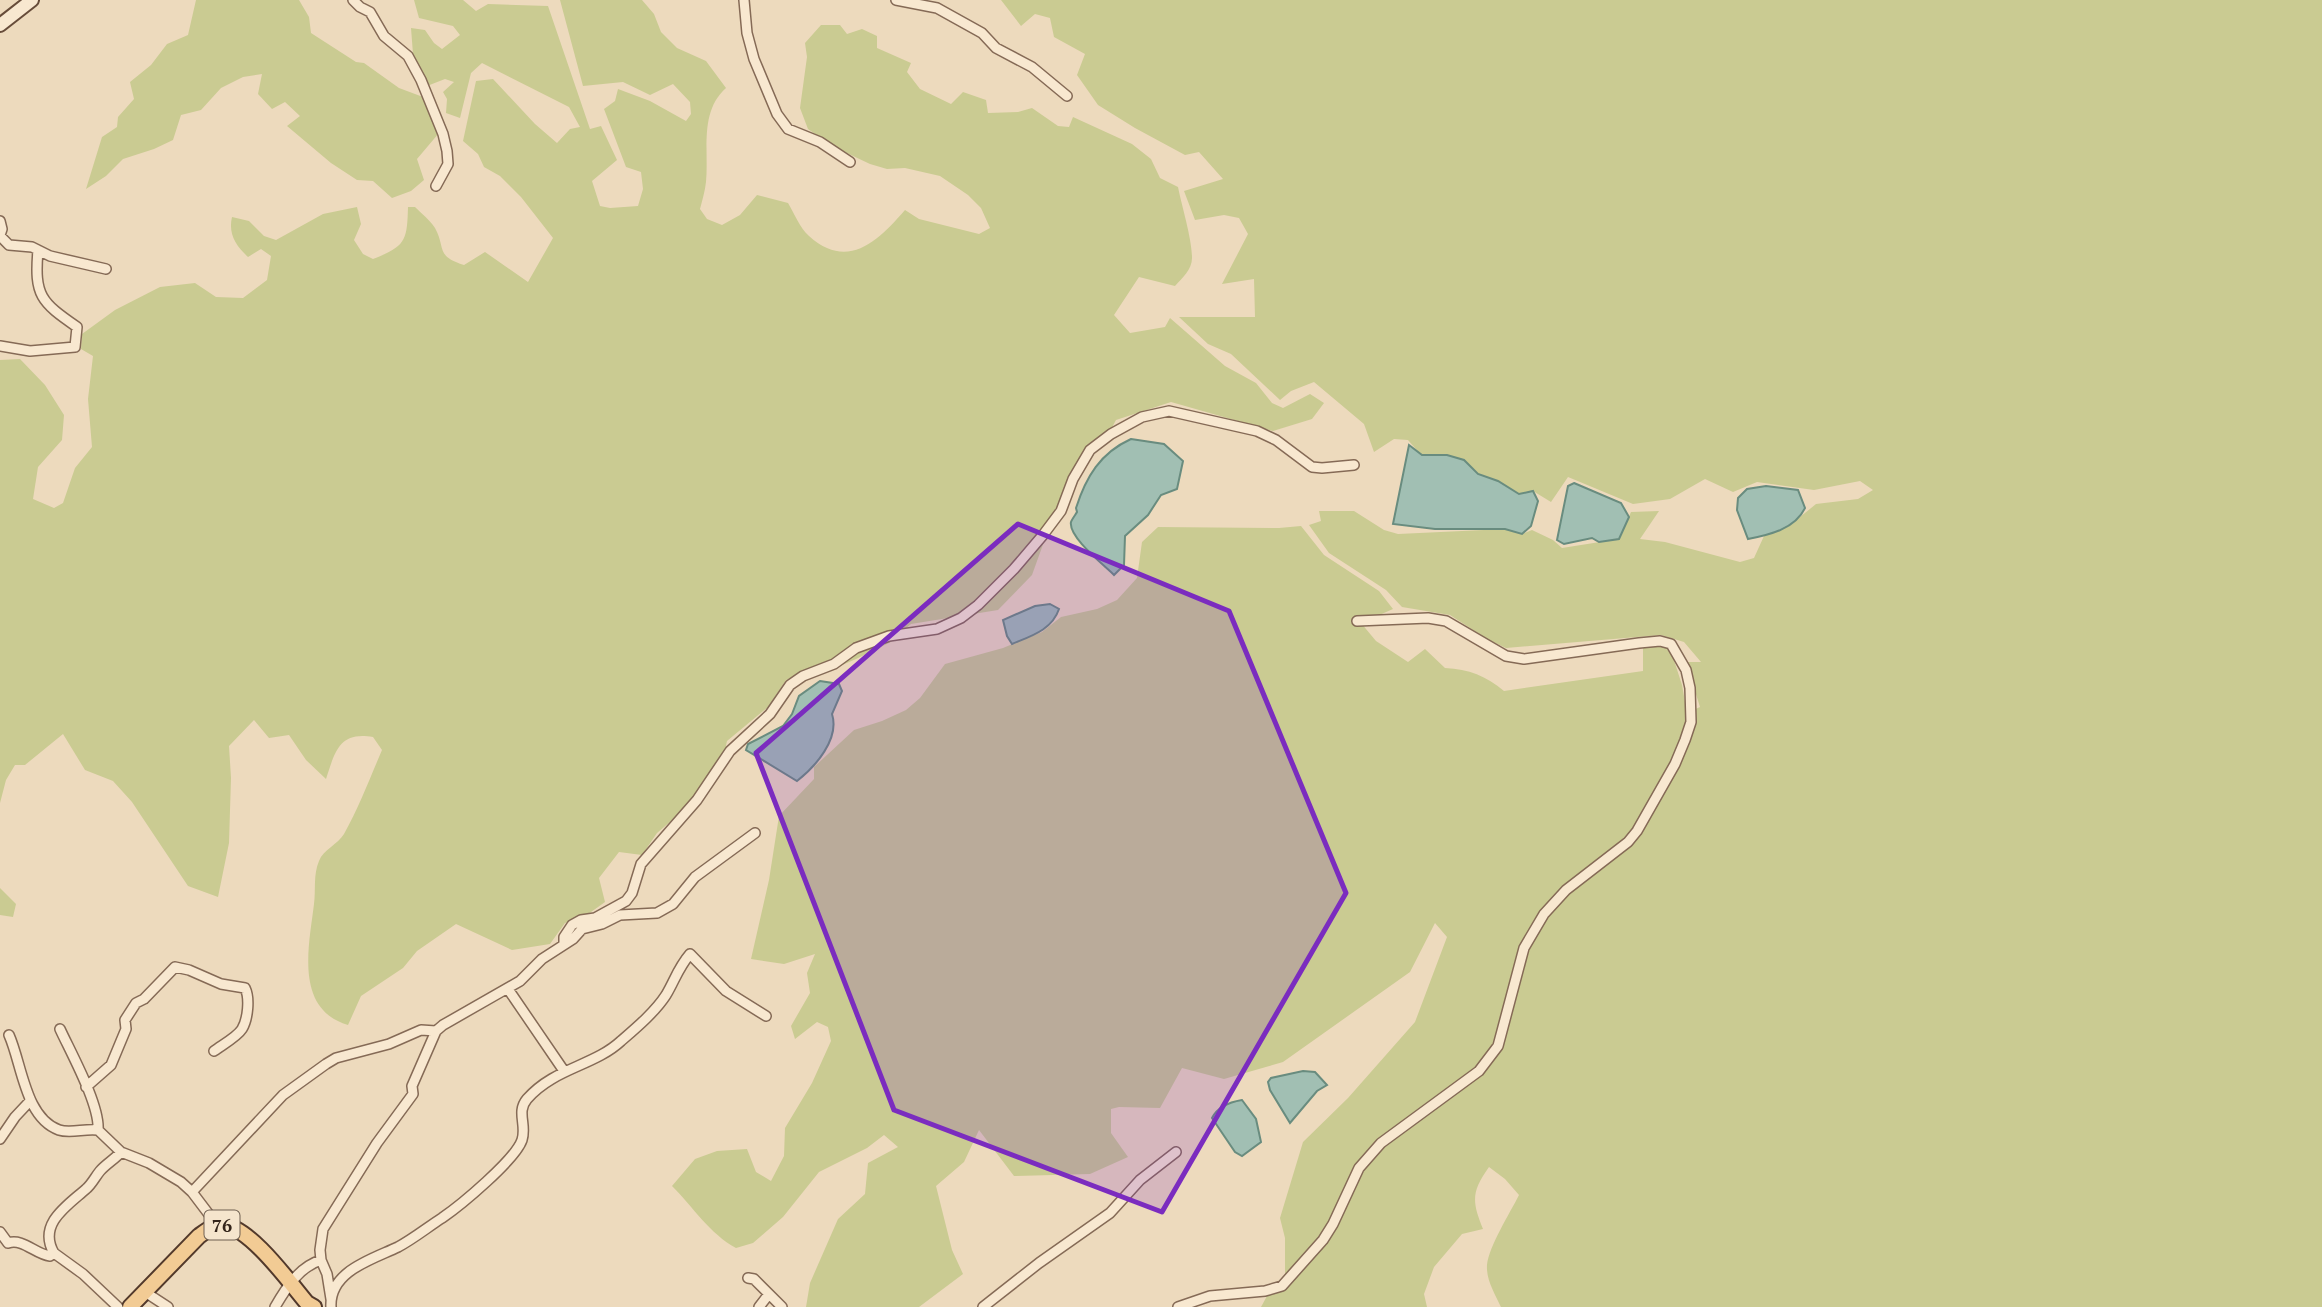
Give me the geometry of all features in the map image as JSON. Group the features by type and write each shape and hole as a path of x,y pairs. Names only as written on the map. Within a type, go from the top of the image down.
{"main road":[{"path":"0,25 32,0"},
{"name":"76","path":"130,1307 199,1236 216,1226 228,1226 253,1241 314,1307"}],"street":[{"path":"354,0 370,12 384,36 408,56 421,80 447,151 448,164 436,186"},
{"path":"744,0 750,46 777,114 788,129 820,142 849,162"},
{"path":"896,0 936,8 982,33 996,48 1032,67 1067,96"},
{"path":"0,221 0,235 9,245 32,247 50,256 106,269"},
{"path":"0,346 13,346 30,351 75,347 77,327 51,309 38,287 38,250"},
{"path":"564,943 564,937 572,925 581,920 595,918 626,901 632,893 641,864 697,800 730,751 770,714 790,685 803,676 834,664 856,648 889,636 937,629 961,618 978,605 1043,535 1061,511 1073,478 1090,450 1111,434 1142,418 1169,411 1258,431 1276,440 1312,467 1354,465"},
{"path":"1178,1307 1210,1296 1265,1291 1282,1286 1322,1240 1333,1224 1359,1168 1381,1143 1479,1071 1498,1046 1507,1021 1515,977 1524,948 1544,914 1566,890 1628,842 1675,764 1690,722 1690,688 1686,670 1671,644 1660,641 1639,643 1524,659 1506,656 1446,621 1428,618 1357,621"},
{"path":"331,1304 327,1274 321,1260 323,1229 377,1143 413,1094 412,1086 436,1031 443,1024 508,989 582,929 602,924 620,915 657,913 673,904 695,877 755,834"},
{"path":"331,1304 342,1278 350,1271 366,1260 398,1246 468,1198 517,1149 524,1130 520,1112 522,1104 543,1084 564,1071 601,1055 620,1042 666,996 679,966 690,954 726,991 765,1016"},
{"path":"86,1087 111,1065 126,1029 125,1020 136,1003 144,999 175,967 221,984 246,988 248,992 242,1030 214,1051"},
{"path":"508,989 564,1071"},
{"path":"60,1029 86,1087 98,1119 98,1130"},
{"path":"192,1192 284,1095 326,1064 336,1058 390,1044 421,1030 436,1031"},
{"path":"9,1035 30,1101 45,1120 62,1131 98,1130 121,1152 167,1172 192,1192 216,1226"},
{"path":"0,1139 30,1101"},
{"path":"118,1307 83,1274 54,1253 51,1248 51,1235 55,1217 121,1152"},
{"path":"983,1307 1110,1213 1140,1180 1176,1152"},
{"path":"0,1232 8,1243 14,1241 23,1244 42,1255 50,1256 54,1253"},
{"path":"275,1307 302,1270 321,1260"},
{"path":"748,1278 754,1279 782,1307"},
{"path":"145,1292 168,1307"},
{"path":"759,1307 769,1294"}],"highlighted area":[{"path":"1018,524 1229,611 1346,893 1162,1212 894,1110 756,753"}],"green space":[{"path":"196,0 299,0 309,17 311,33 356,62 364,63 399,88 423,97 439,133 417,159 424,180 411,191 392,198 373,181 357,180 331,163 287,126 300,116 285,102 272,109 258,94 262,74 243,77 221,88 201,110 181,115 173,140 123,159 106,176 86,189 102,137 117,127 118,117 134,99 130,82 151,65 167,44 188,35"},
{"path":"414,0 463,0 476,11 488,4 548,6 590,129 601,126 617,160 592,181 600,206 610,208 638,206 643,189 641,172 626,167 604,109 615,101 618,89 650,101 686,121 691,114 690,102 673,84 650,95 623,82 583,86 560,0 642,0 654,14 661,32 677,48 706,61 726,88 712,108 707,132 706,182 700,209 707,219 722,225 740,215 757,195 788,203 809,236 823,246 837,251 861,248 873,241 905,210 919,219 979,234 990,228 981,208 968,195 940,176 870,164 832,146 808,129 800,108 807,57 805,43 821,25 840,25 847,34 862,29 877,36 877,48 911,63 907,72 920,89 951,104 963,92 986,100 988,113 1018,112 1032,108 1058,126 1069,127 1073,117 1132,144 1151,159 1160,178 1178,187 1189,232 1192,262 1181,280 1175,286 1139,277 1114,315 1130,333 1165,327 1170,318 1225,366 1256,383 1272,403 1283,408 1310,394 1324,403 1312,419 1273,431 1171,402 1116,420 1108,435 1086,458 1074,487 1055,511 1032,575 998,610 911,624 891,642 856,659 833,669 811,668 786,680 768,707 727,741 724,754 692,803 657,833 642,855 619,852 599,878 605,902 584,917 565,923 550,944 512,950 456,924 417,951 403,968 361,996 348,1025 331,1017 319,1005 312,991 308,957 317,866 321,857 344,834 355,813 382,750 373,737 353,737 340,746 326,779 306,760 289,735 269,738 254,720 229,746 229,843 218,897 188,886 132,802 113,781 85,770 63,734 25,765 15,765 6,780 0,803 0,360 20,359 45,385 64,415 62,440 38,467 33,499 54,508 63,503 75,468 92,447 88,399 93,356 81,349 82,334 115,310 160,287 195,283 216,297 243,298 267,280 271,256 261,249 248,257 244,253 232,234 232,217 249,221 264,236 276,240 323,214 357,207 361,224 354,240 363,254 373,259 398,246 407,228 408,207 415,207 435,228 445,255 455,262 464,265 485,252 528,282 553,238 521,197 500,176 484,167 478,154 463,141 476,81 493,79 535,124 557,143 570,129 580,127 569,107 482,63 471,73 460,118 446,113 447,99 443,92 454,82 445,79 427,86 413,54 411,28 425,30 442,49 460,35 453,26 419,18"},
{"path":"1001,0 2322,0 2322,1307 1501,1307 1489,1281 1487,1265 1496,1239 1519,1195 1505,1179 1489,1167 1479,1183 1475,1197 1483,1229 1462,1234 1434,1267 1424,1294 1427,1307 1261,1307 1267,1296 1285,1277 1285,1238 1280,1218 1303,1142 1348,1098 1415,1022 1447,937 1435,923 1410,972 1283,1062 1224,1079 1182,1068 1160,1108 1111,1109 1111,1133 1128,1157 1090,1174 1014,1176 979,1130 964,1162 936,1186 952,1250 963,1274 919,1307 806,1307 810,1283 838,1219 865,1194 868,1163 898,1147 884,1135 867,1148 819,1172 783,1217 753,1243 736,1248 710,1228 672,1186 695,1159 717,1151 747,1149 756,1172 771,1181 784,1156 785,1128 812,1083 831,1041 828,1027 817,1022 795,1039 791,1026 810,993 807,973 815,954 784,964 751,959 769,880 779,816 814,779 814,767 854,730 906,710 920,698 945,664 1003,648 1042,632 1061,617 1097,609 1117,600 1137,578 1142,542 1158,527 1301,526 1324,555 1379,591 1393,609 1361,623 1376,641 1408,662 1425,649 1445,668 1477,674 1504,691 1643,671 1643,644 1670,648 1682,685 1687,713 1700,707 1686,662 1701,662 1684,642 1661,635 1506,648 1450,615 1402,607 1386,590 1329,553 1309,525 1321,521 1319,511 1354,511 1384,530 1398,534 1505,529 1522,534 1532,530 1553,540 1562,548 1619,539 1631,512 1659,511 1640,539 1665,542 1740,562 1754,558 1764,536 1789,526 1816,504 1858,499 1873,490 1860,481 1814,490 1757,482 1733,492 1705,479 1670,499 1633,504 1568,477 1551,502 1533,491 1519,494 1498,481 1478,474 1464,460 1447,455 1421,455 1408,440 1394,439 1374,452 1364,424 1314,382 1291,391 1280,400 1231,354 1208,344 1179,317 1255,317 1254,279 1222,284 1248,234 1239,218 1224,215 1195,220 1184,191 1223,179 1199,152 1185,155 1098,105 1077,75 1085,54 1054,37 1050,18 1035,14 1021,26"},
{"path":"0,888 16,904 13,917 0,915"}],"shaded area":[{"path":"1131,439 1164,444 1183,461 1177,489 1161,495 1148,515 1125,536 1124,565 1114,575 1081,543 1071,522 1077,512 1084,486 1096,467 1111,451"},
{"path":"1409,445 1422,455 1447,455 1464,460 1478,474 1498,481 1519,494 1533,491 1538,501 1531,526 1522,534 1505,529 1435,529 1393,524"},
{"path":"1574,483 1621,503 1629,517 1619,539 1599,542 1592,538 1564,544 1557,540 1568,486"},
{"path":"1766,486 1798,490 1805,508 1788,526 1748,539 1737,510 1738,498 1747,489"},
{"path":"1050,604 1059,609 1051,622 1040,631 1012,644 1003,620 1035,606"},
{"path":"820,681 839,684 842,691 832,714 832,733 824,752 797,781 746,750 748,744 783,726 792,714 799,696"},
{"path":"1303,1071 1315,1072 1327,1085 1317,1091 1290,1123 1268,1082 1271,1078"},
{"path":"1242,1100 1256,1119 1261,1142 1242,1156 1235,1152 1212,1118 1225,1105"}]}
